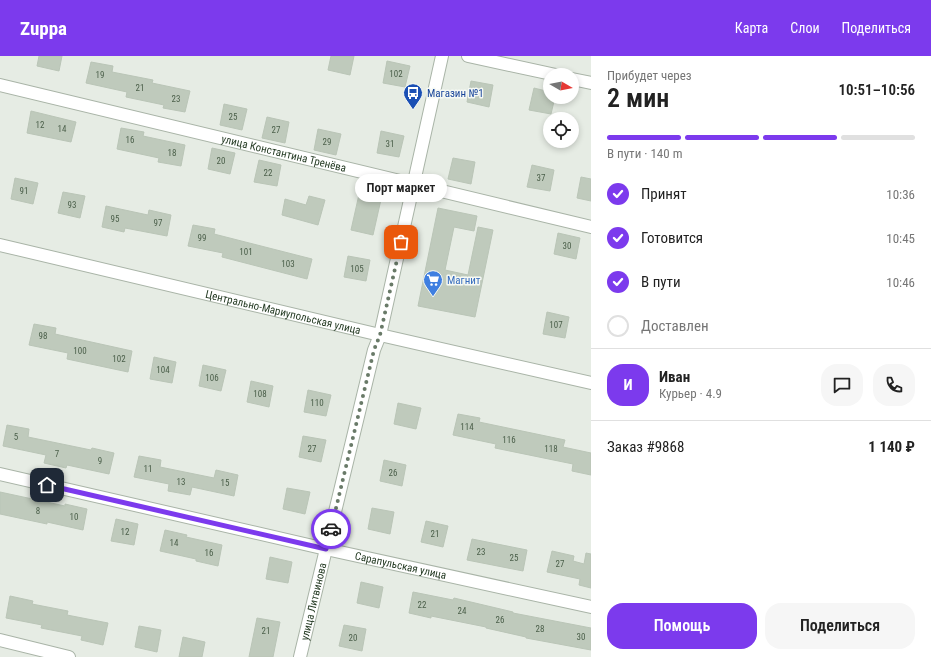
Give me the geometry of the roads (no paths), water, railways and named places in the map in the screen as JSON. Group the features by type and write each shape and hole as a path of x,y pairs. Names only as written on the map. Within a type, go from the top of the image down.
{"street":[{"name":"улица Литвинова","path":"300,657 374,350 380,335 442,56"},
{"path":"468,56 543,72"},
{"path":"579,80 591,83"},
{"name":"улица Константина Тренёва","path":"0,86 591,227"},
{"name":"Центрально-Мариупольская улица","path":"0,244 380,335 591,383"},
{"name":"Сарапульская улица","path":"0,474 326,549 591,607"},
{"path":"0,640 69,657"}],"place":[{"name":"Магазин №1","path":"413,110"},
{"name":"Порт маркет","path":"401,242"},
{"name":"Магнит","path":"433,297"}]}
